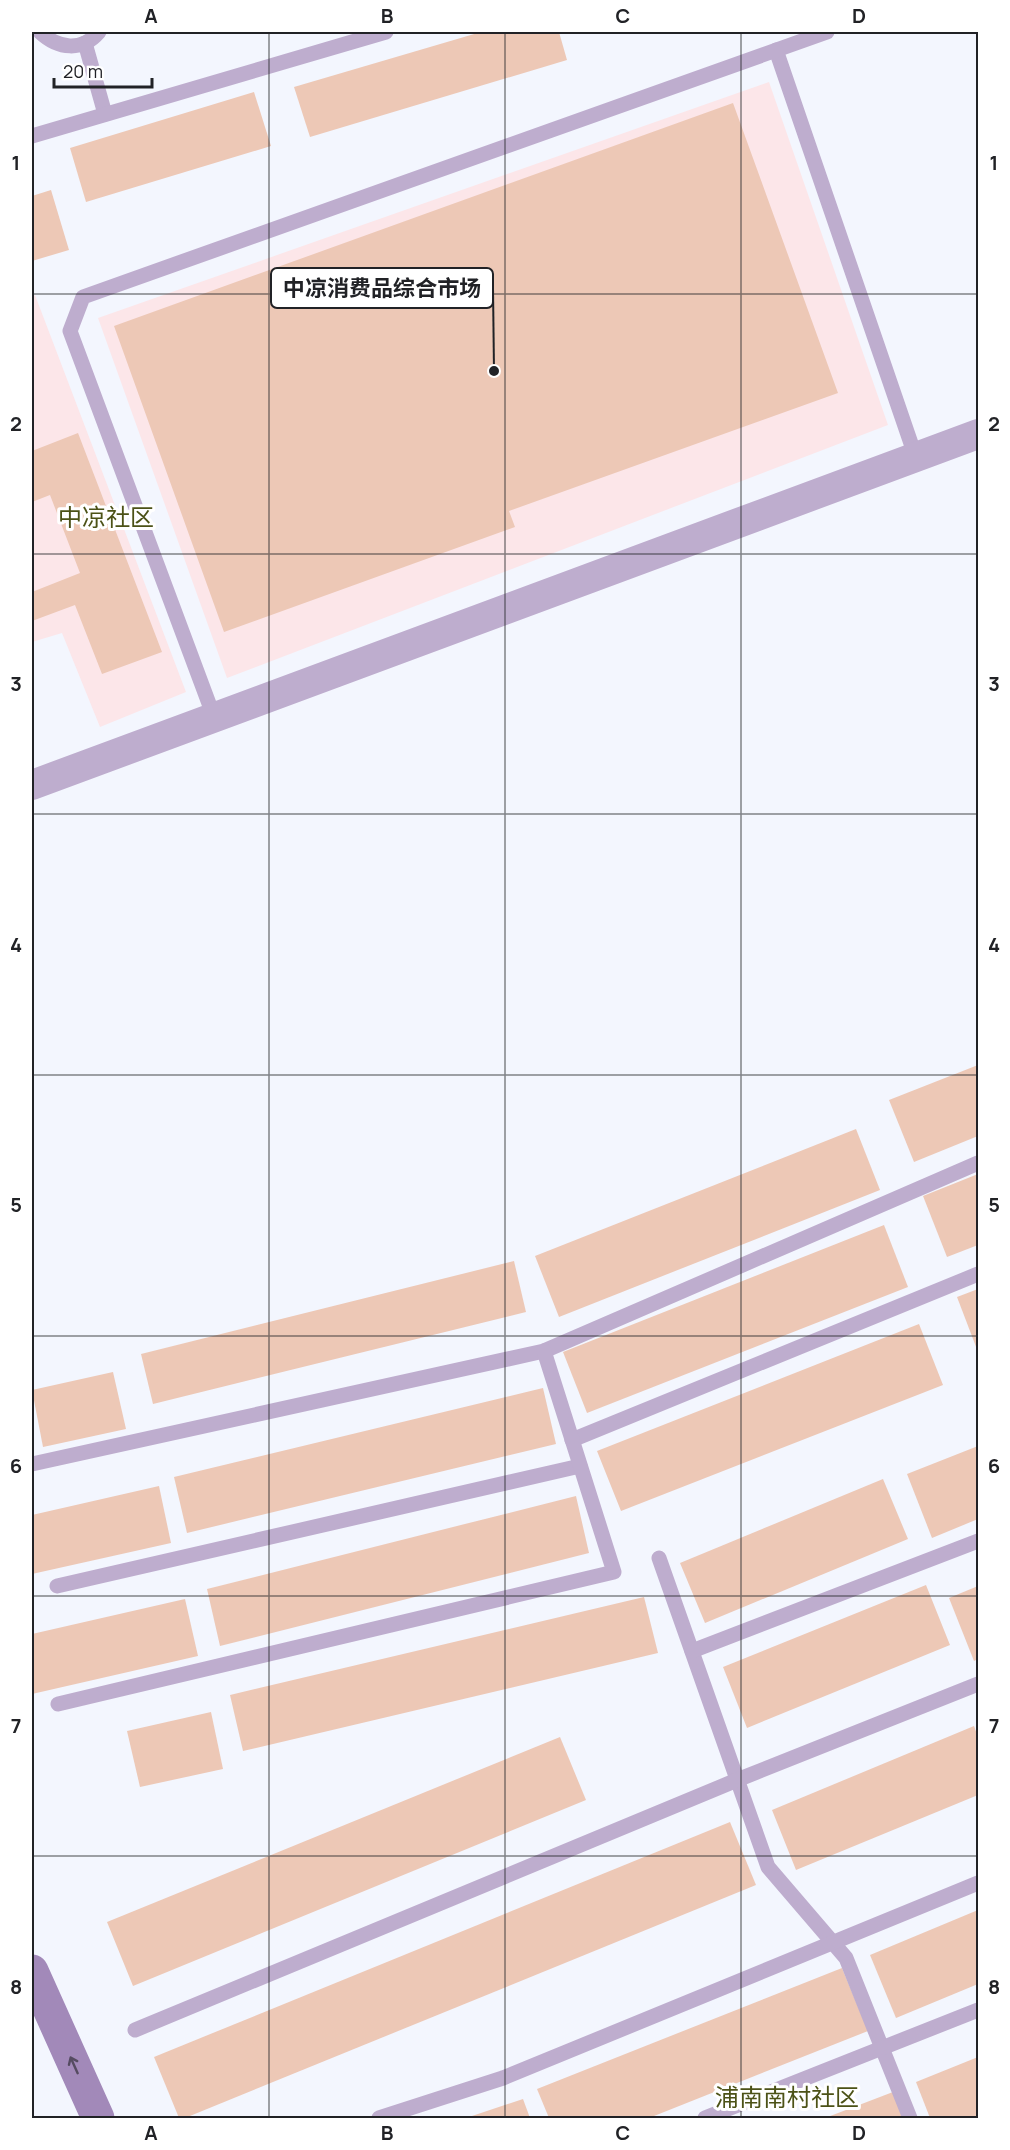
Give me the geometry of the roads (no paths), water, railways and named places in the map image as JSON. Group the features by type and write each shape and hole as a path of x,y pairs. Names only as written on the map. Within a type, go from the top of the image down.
{"main road":[{"path":"32,1971 98,2118"}],"street":[{"path":"32,785 978,434"}],"lane":[{"path":"40,32 50,41 61,46 73,47 85,44 99,32"},
{"path":"32,136 386,32"},
{"path":"214,717 70,331 82,297 827,32"},
{"path":"85,44 105,114"},
{"path":"776,50 916,458"},
{"path":"32,1464 544,1351 978,1163"},
{"path":"572,1440 978,1274"},
{"path":"58,1704 614,1572 544,1351"},
{"path":"57,1586 580,1466"},
{"path":"692,1651 978,1541"},
{"path":"659,1558 768,1867 846,1958 910,2118"},
{"path":"135,2030 737,1780 978,1684"},
{"path":"379,2118 502,2078 978,1883"},
{"path":"705,2118 978,2010"}],"place":[{"name":"中凉消费品综合市场","path":"494,371"}],"district":[{"name":"中凉社区","path":"106,516"},
{"name":"浦南南村社区","path":"787,2096"}]}
